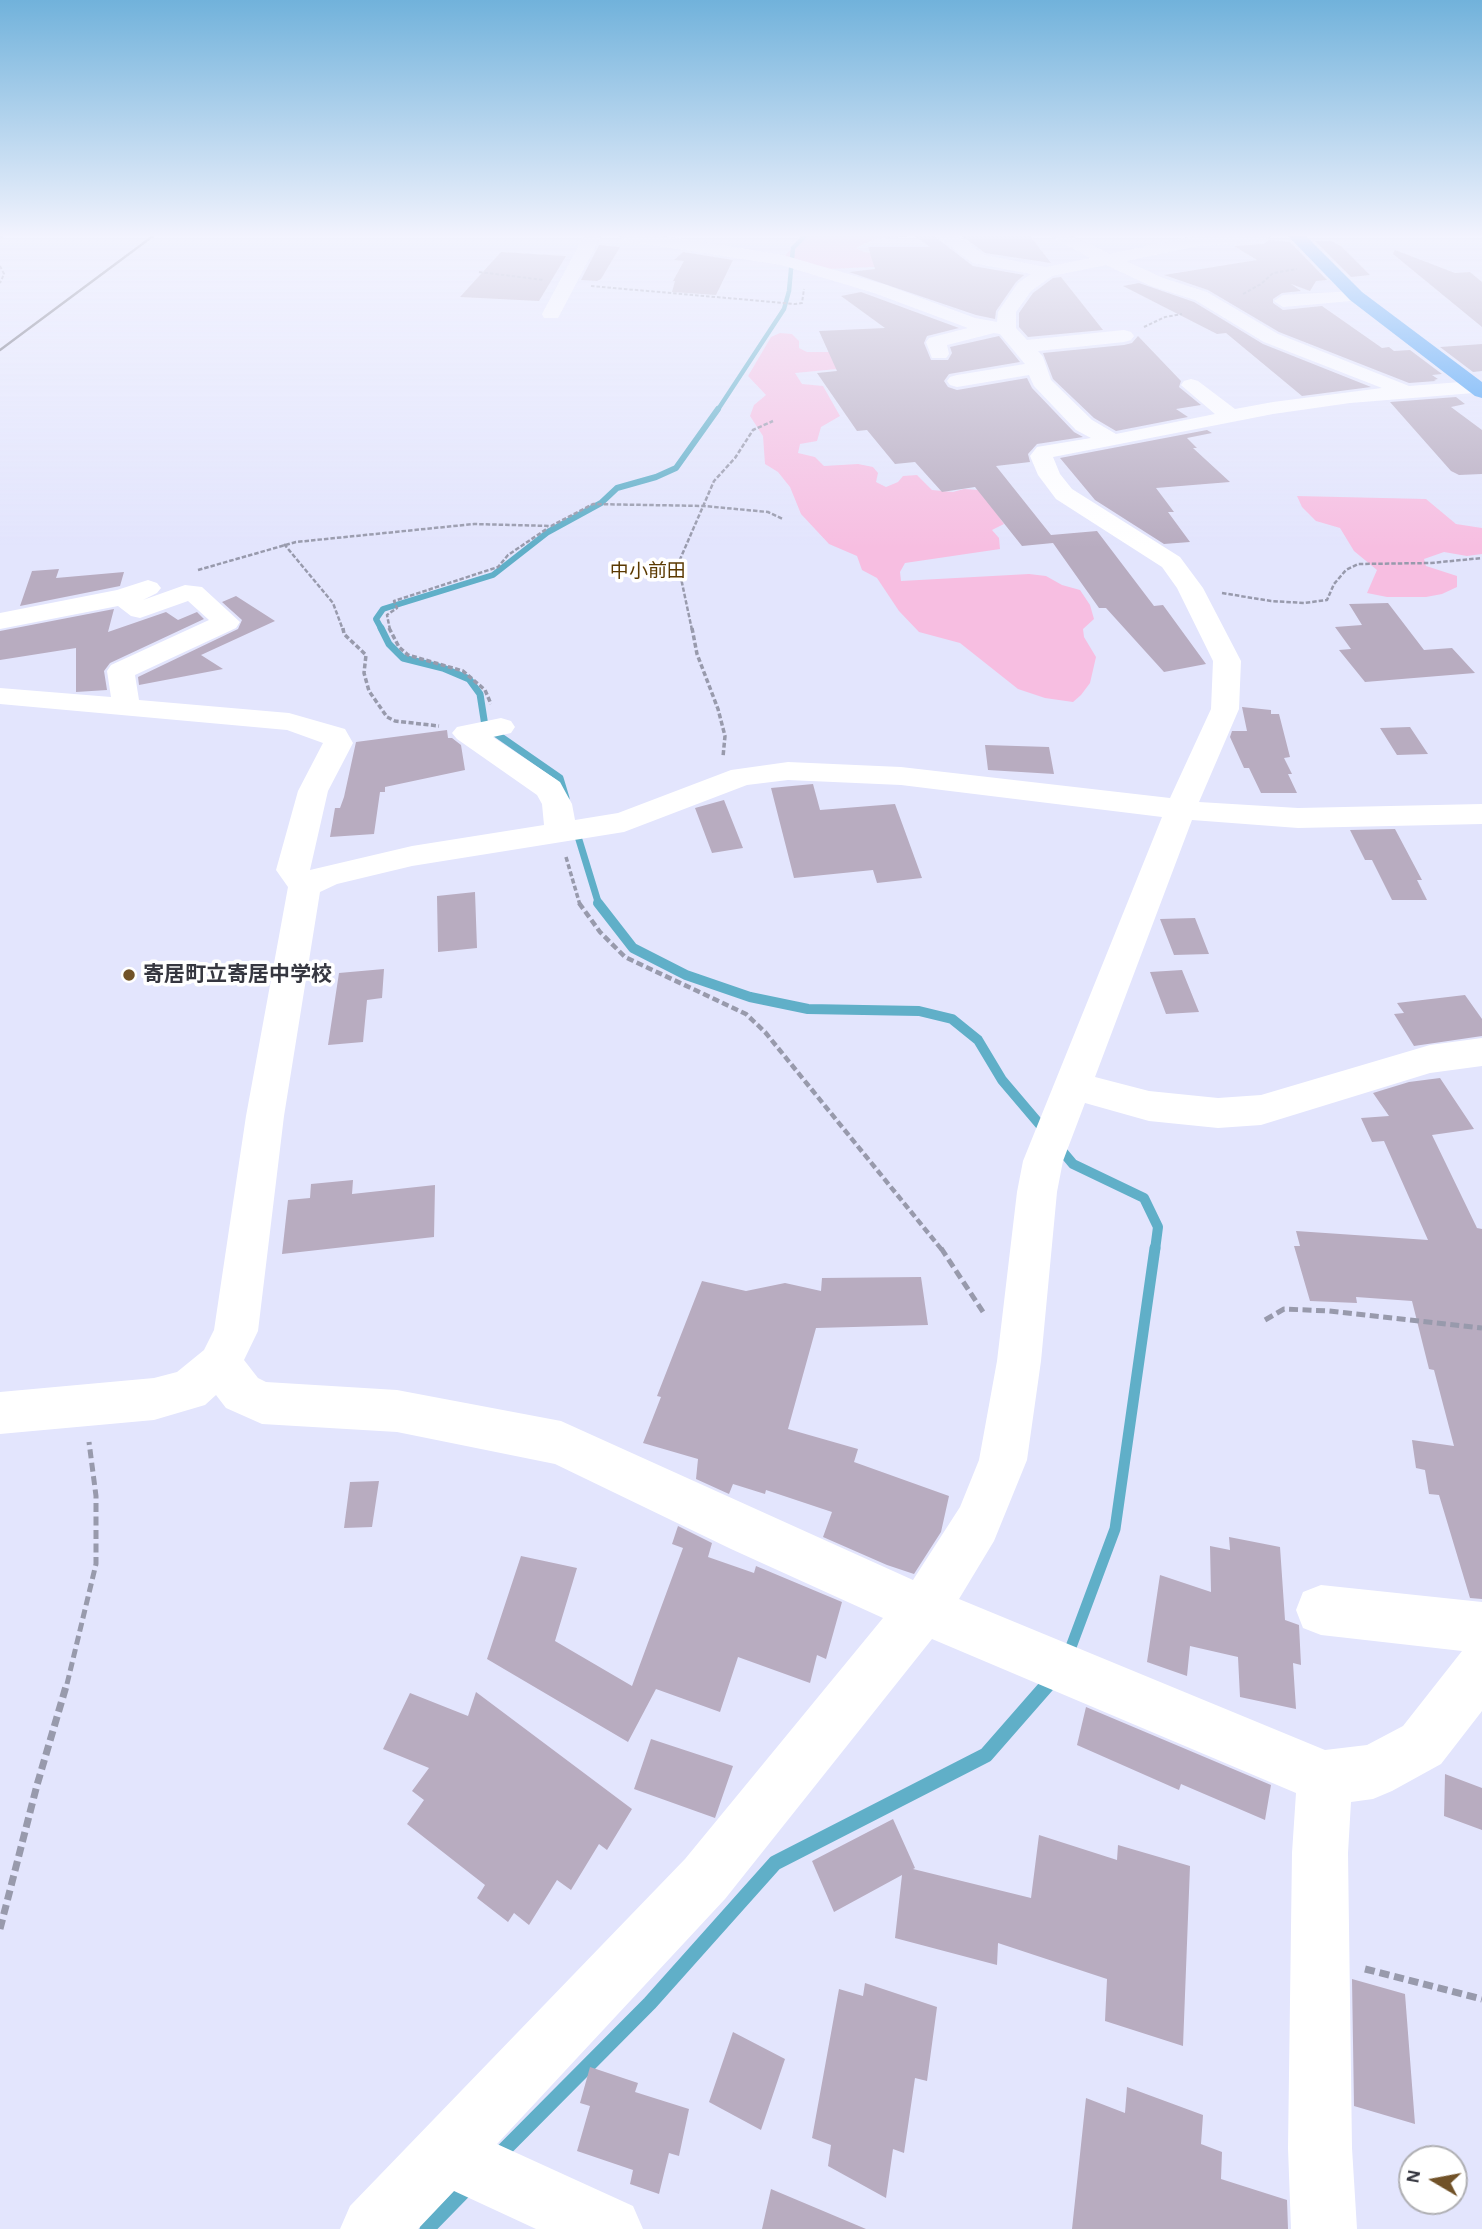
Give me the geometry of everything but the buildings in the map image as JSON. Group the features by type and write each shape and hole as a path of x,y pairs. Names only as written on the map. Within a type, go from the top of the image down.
{"highway":[{"path":"1416,340 1477,385"}],"street":[{"path":"939,354 936,342 945,340"},
{"path":"1016,340 1033,356 1041,383 1084,425 1113,441"},
{"path":"1025,346 1084,340"},
{"path":"1276,340 1377,380 1413,391"},
{"path":"957,381 1036,368"},
{"path":"1191,385 1232,417"},
{"path":"373,2229 705,1879 923,1610 977,1524 1003,1460 1019,1361 1037,1192 1043,1161 1180,810 1226,709 1228,684 1227,661 1190,588 1171,562 1064,494 1042,462 1041,456 1045,452 1350,397 1477,385"},
{"path":"0,621 123,597 153,586"},
{"path":"123,597 141,610 193,592 227,622 121,671 125,707"},
{"path":"0,696 289,722 335,735 338,743 313,791 292,870 305,886 265,1116 236,1331 220,1364 190,1390 154,1399 0,1413"},
{"path":"467,733 501,727"},
{"path":"467,733 550,789 556,804 561,833"},
{"path":"305,886 327,875 412,856 624,822 742,776 788,771 901,776 1180,810 1298,818 1482,814"},
{"path":"1073,1085 1149,1106 1218,1113 1261,1110 1418,1062 1482,1052"},
{"path":"220,1364 242,1393 262,1403 397,1411 561,1443 748,1532 923,1610 1325,1777 1373,1772 1422,1745 1482,1668"},
{"path":"1321,1610 1482,1628"},
{"path":"1324,2229 1320,2148 1320,1853 1325,1777"},
{"path":"446,2154 610,2229"}],"path":[{"path":"714,786 723,763 725,736 718,709 697,654 678,564 714,481 735,458 752,430 773,421"},
{"path":"501,727 485,690 478,682 463,671 408,654 399,647 387,624 387,615 397,608 394,601 498,567 508,555 551,526 593,504 704,506 768,512 783,519"},
{"path":"153,586 208,566 284,544 474,524 551,526"},
{"path":"284,544 333,603 342,621 344,634 366,654 364,673 369,691 387,717 395,721 467,733"},
{"path":"1190,588 1257,600 1304,603 1327,600 1334,584 1346,570 1358,564 1482,558"},
{"path":"561,833 578,902 600,932 625,957 746,1014 765,1032 943,1251 994,1329 1019,1361"},
{"path":"1265,1320 1284,1309 1482,1328"},
{"path":"0,1929 37,1785 75,1657 96,1564 96,1496 85,1405"},
{"path":"1320,1957 1482,1998"}],"shaded area":[{"path":"769,340 798,340 799,348 807,352 841,352 837,369 795,373 802,384 823,386 840,416 821,427 817,441 800,444 798,453 815,457 824,466 858,464 873,467 878,473 876,482 886,487 898,482 903,476 917,475 932,490 980,490 1004,524 992,530 999,538 1000,549 905,563 900,572 901,581 1029,574 1046,576 1062,585 1080,590 1090,605 1094,619 1083,629 1084,637 1096,657 1090,683 1081,695 1073,702 1045,698 1018,689 960,643 919,632 899,611 877,578 862,570 857,556 829,544 801,514 790,487 778,472 765,464 763,436 750,416 754,405 766,395 748,376"},
{"path":"1297,496 1426,499 1456,524 1482,528 1482,554 1467,556 1444,552 1424,559 1426,566 1457,576 1457,587 1442,594 1426,597 1387,597 1367,593 1377,570 1354,551 1340,528 1316,521 1302,507"}],"waterway":[{"path":"717,411 764,340"},
{"path":"382,630 376,619 383,609 493,575 548,532 601,503 617,488 656,477 676,468 718,409"},
{"path":"382,630 389,644 403,658 443,668 469,679 480,694 485,726 560,778 566,798"},
{"path":"576,830 599,904"},
{"path":"599,904 633,948 686,975 750,997 808,1009 919,1011 952,1019 978,1040 1002,1080 1047,1133"},
{"path":"1057,1145 1073,1164 1144,1198 1158,1227 1155,1250"},
{"path":"1068,1655 1115,1529 1155,1248"},
{"path":"1048,1684 1054,1677"},
{"path":"498,2156 650,2003 775,1863 986,1755 1049,1683"},
{"path":"427,2229 468,2187"}],"railway":[{"path":"0,350 13,340"}],"place":[{"name":"寄居町立寄居中学校","path":"129,975"}],"district":[{"name":"中小前田","path":"648,571"}]}
